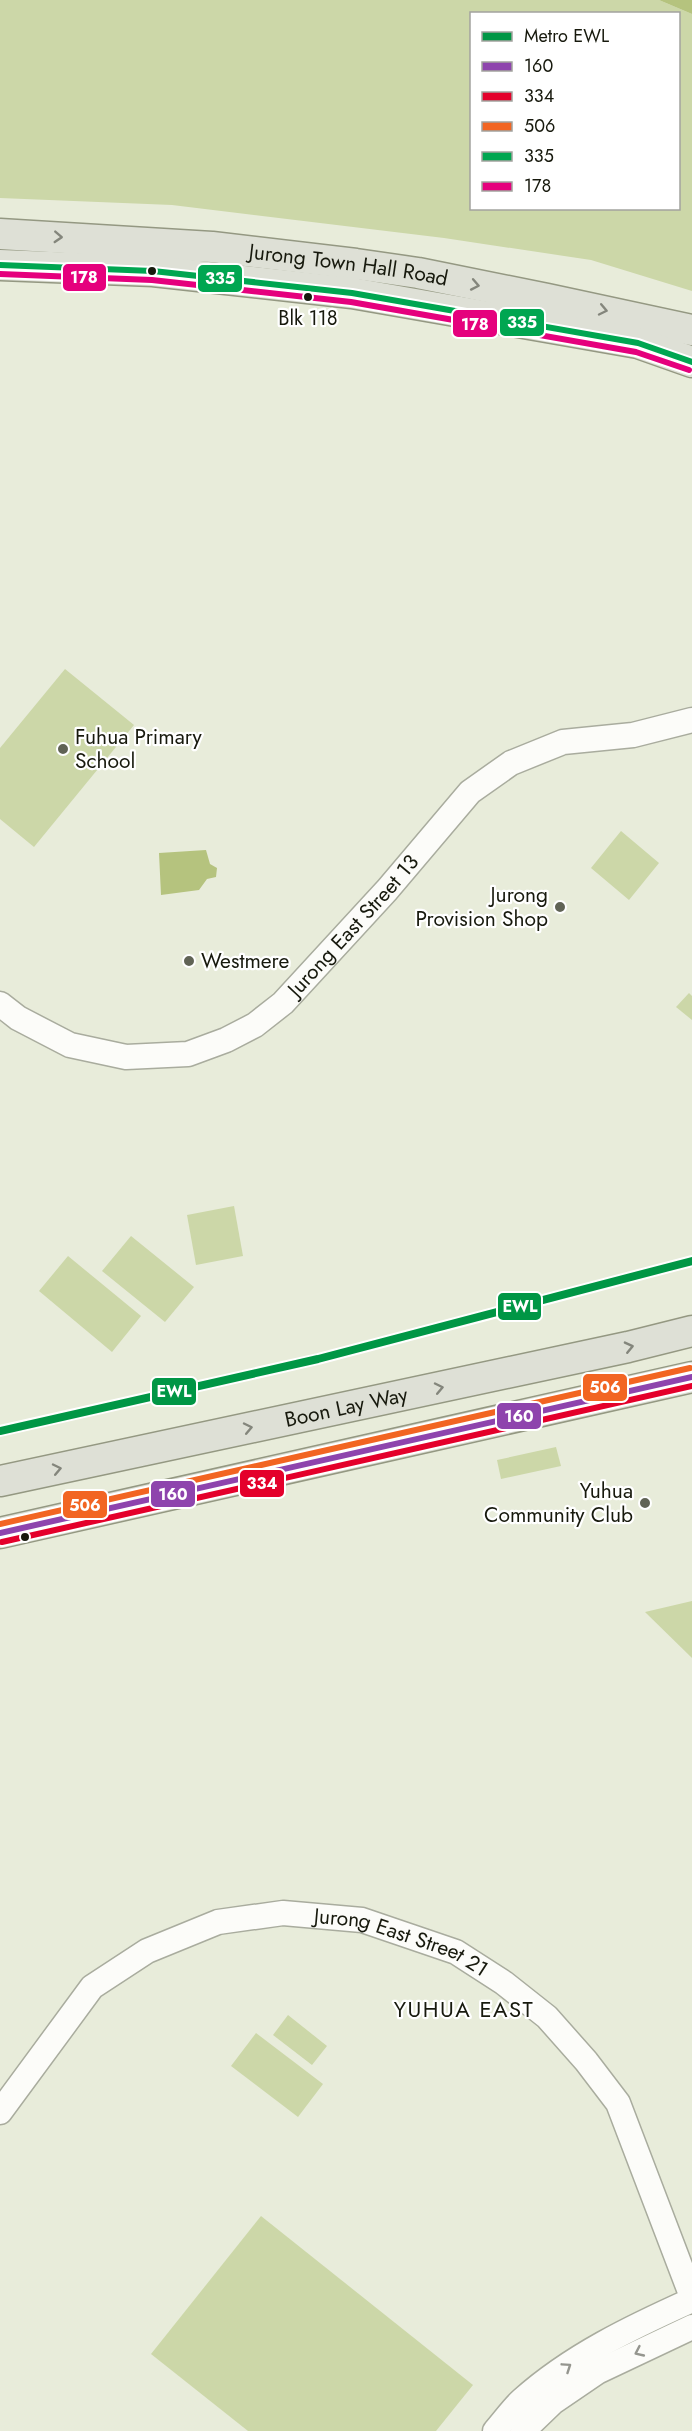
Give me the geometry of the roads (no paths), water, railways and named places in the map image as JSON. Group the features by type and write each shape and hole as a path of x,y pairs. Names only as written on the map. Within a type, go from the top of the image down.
{"main road":[{"path":"14,235 27,248 35,265"},
{"name":"Jurong Town Hall Road","path":"14,235 212,247 356,264 418,273 692,330"},
{"name":"Jurong Town Hall Road","path":"0,265 153,271 352,293 638,343 692,362"},
{"path":"547,299 568,310 574,317 576,325 573,332"},
{"name":"Boon Lay Way","path":"0,1481 617,1350 692,1332"},
{"path":"0,1533 692,1377"}],"street":[{"name":"Jurong East Street 13","path":"0,1004 18,1018 70,1045 126,1057 188,1054 226,1040 255,1025 283,1004 387,890 470,792 511,763 563,742 633,735 692,720"},
{"name":"Jurong East Street 21","path":"0,2112 92,1987 147,1951 218,1922 284,1913 362,1920 456,1952 504,1983 547,2017 586,2061 618,2103 692,2298"},
{"path":"495,2431 520,2402 542,2383 624,2332 692,2298"},
{"path":"523,2431 553,2402 597,2372 692,2327"}],"metro line":[{"name":"EWL","path":"0,1431 318,1359 692,1261"}],"place":[{"name":"Blk 118","path":"308,297"},
{"name":"Fuhua Primary School","path":"63,749"},
{"name":"Jurong Provision Shop","path":"560,907"},
{"name":"Westmere","path":"189,961"},
{"name":"Yuhua Community Club","path":"645,1503"}],"district":[{"name":"YUHUA EAST","path":"464,2009"}]}
